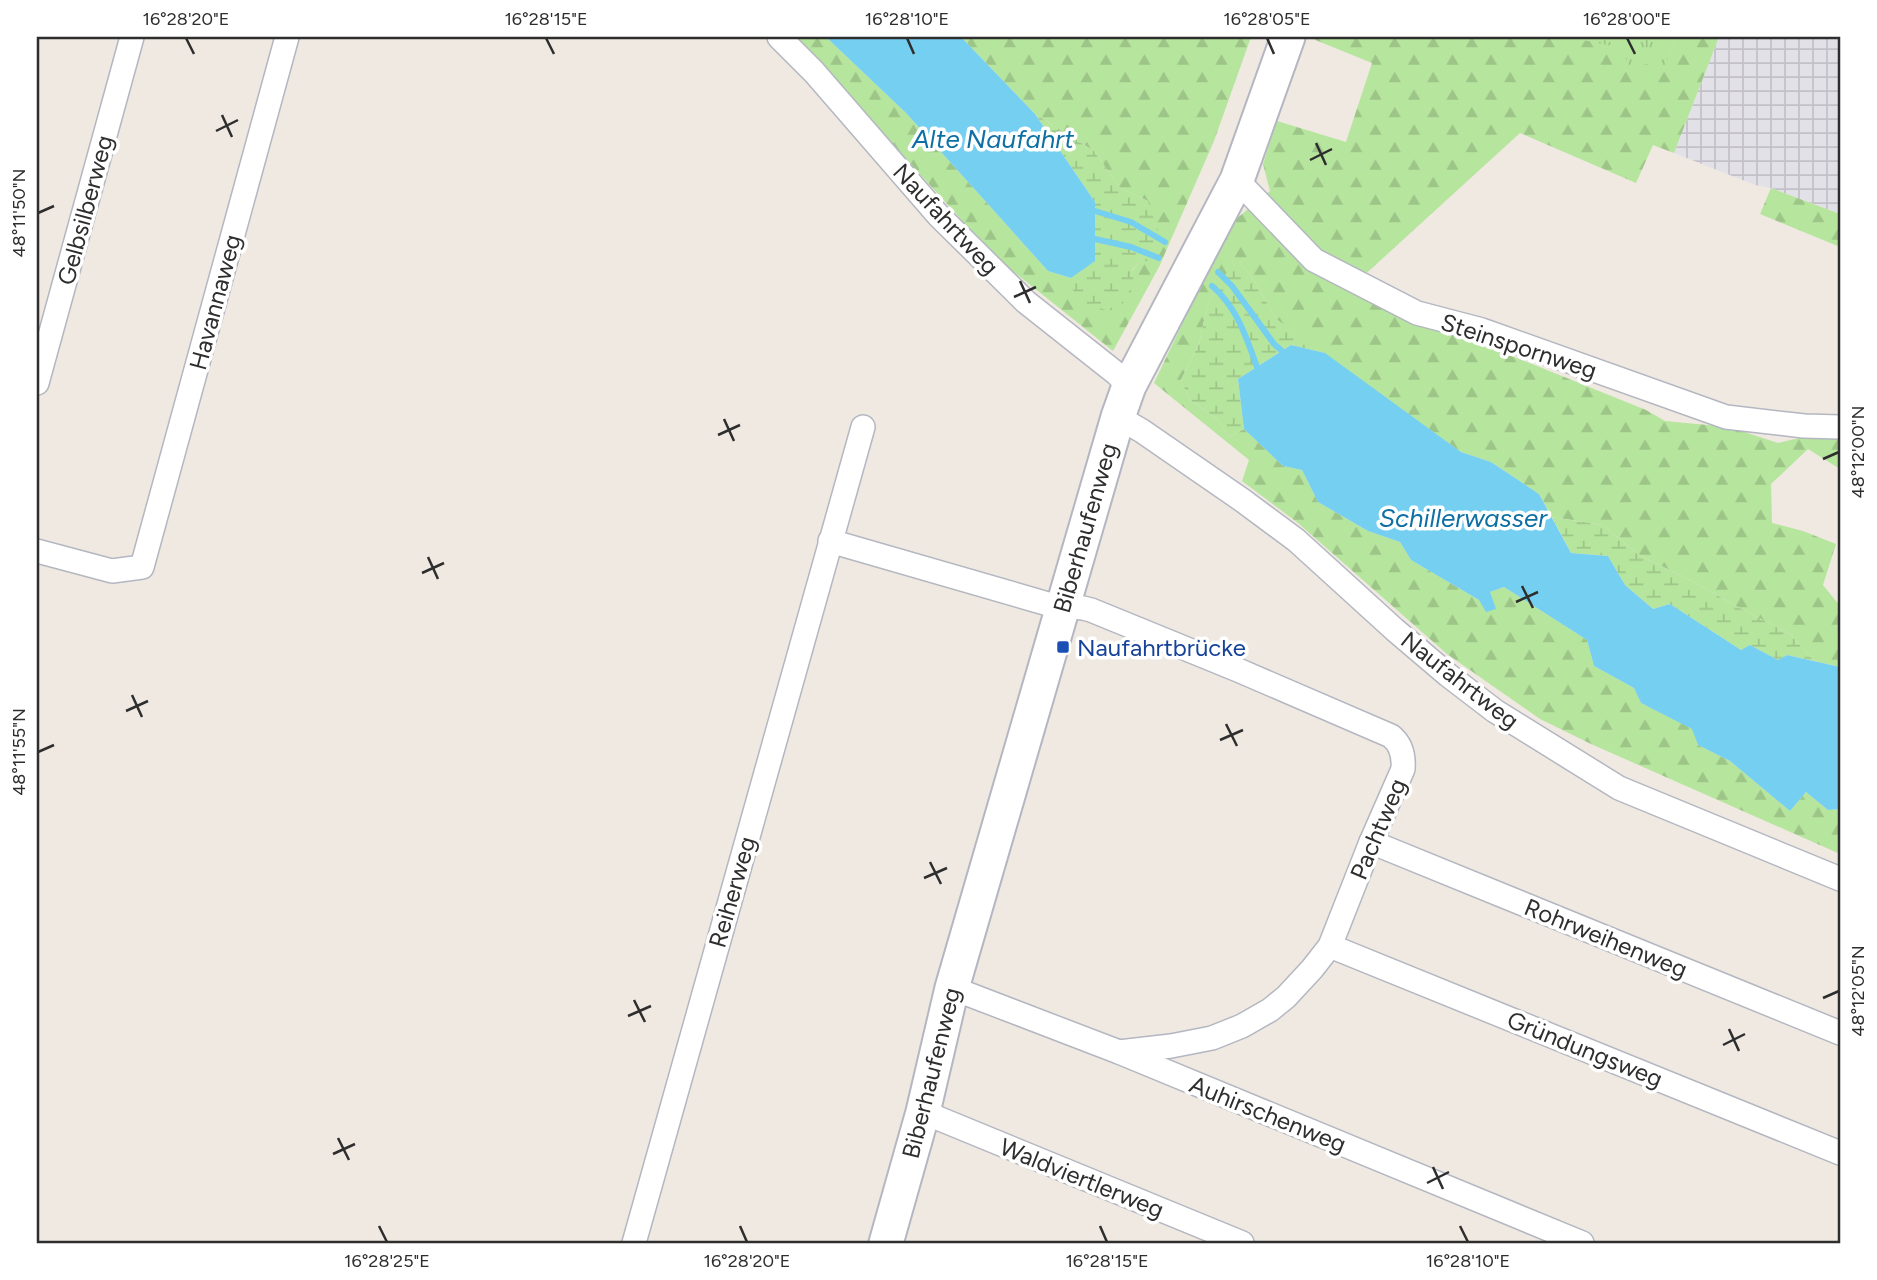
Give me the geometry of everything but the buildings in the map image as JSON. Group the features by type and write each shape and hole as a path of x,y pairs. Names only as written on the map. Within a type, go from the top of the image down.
{"main road":[{"name":"Biberhaufenweg","path":"887,1243 923,1112 952,988 1118,417 1129,386 1237,180 1288,37"}],"street":[{"name":"Gelbsilberweg","path":"37,383 132,37"},
{"name":"Havannaweg","path":"37,551 112,571 142,567 287,37"},
{"name":"Naufahrtweg","path":"779,37 814,72 937,215 1026,302 1118,374 1129,386"},
{"name":"Steinspornweg","path":"1237,180 1314,260 1417,313 1482,330 1726,417 1804,426 1840,427"},
{"name":"Naufahrtweg","path":"1118,417 1231,492 1296,540 1395,630 1495,711 1619,788 1840,879"},
{"name":"Reiherweg","path":"634,1243 863,427"},
{"path":"830,541 1048,604 1063,606"},
{"name":"Pachtweg","path":"1063,606 1091,610 1391,736 1396,739 1404,760 1403,769 1371,842 1331,946 1286,997 1242,1026 1212,1038 1119,1052"},
{"name":"Rohrweihenweg","path":"1371,842 1840,1033"},
{"name":"Gründungsweg","path":"1331,946 1840,1153"},
{"name":"Auhirschenweg","path":"952,988 1119,1052 1582,1243"},
{"name":"Waldviertlerweg","path":"923,1112 1242,1243"}],"shaded area":[{"path":"1719,37 1840,37 1840,214 1674,153"}],"green space":[{"path":"796,37 826,37 906,113 1048,271 1071,278 1071,287 1132,271 1139,263 1148,201 1120,188 1094,151 1035,114 961,37 1251,37 1214,141 1159,267 1113,351 994,256"},
{"path":"1308,37 1579,37 1578,39 1622,48 1631,72 1646,64 1663,70 1676,37 1719,37 1674,153 1653,145 1636,183 1520,133 1348,290 1646,410 1665,421 1729,427 1778,443 1799,438 1840,439 1840,469 1808,449 1771,484 1772,523 1836,544 1823,585 1840,606 1840,667 1814,661 1790,634 1639,555 1603,525 1552,517 1539,494 1491,462 1461,452 1276,319 1240,262 1214,289 1199,344 1181,380 1189,399 1218,420 1229,437 1244,429 1283,466 1302,470 1318,502 1368,531 1400,542 1411,560 1479,600 1504,587 1587,640 1594,666 1634,688 1641,703 1693,729 1698,745 1730,761 1790,811 1806,792 1828,810 1840,809 1840,854 1540,719 1447,654 1298,523 1242,481 1249,460 1154,383 1230,224 1270,191 1263,164 1277,121 1346,142 1372,63"},
{"path":"1676,37 1663,71 1631,72 1577,39"},
{"path":"1035,114 1094,151 1120,188 1148,201 1160,240 1150,260 1139,263 1132,270 1134,282 1122,305 1109,311 1081,302 1071,287 1071,278 1094,261 1095,202"},
{"path":"1771,188 1840,214 1840,247 1760,214"},
{"path":"1240,262 1276,319 1325,353 1291,345 1238,379 1244,429 1229,437 1218,420 1189,399 1181,380 1199,344 1214,289 1233,265"},
{"path":"1552,517 1603,525 1639,555 1790,634 1814,661 1787,655 1778,660 1750,645 1741,650 1670,604 1653,609 1625,585 1608,556 1571,553"}],"water":[{"name":"Alte Naufahrt","path":"826,37 961,37 1035,114 1095,202 1095,261 1071,278 1048,271 906,113"},
{"name":"Schillerwasser","path":"1291,345 1325,353 1461,452 1491,462 1539,494 1571,553 1608,556 1625,585 1653,609 1670,604 1741,650 1750,645 1778,660 1787,655 1840,667 1840,809 1828,810 1806,792 1790,811 1730,761 1698,745 1692,729 1641,703 1634,688 1594,666 1587,640 1504,587 1490,592 1496,609 1486,612 1479,600 1411,560 1400,542 1368,531 1318,502 1302,470 1283,466 1244,429 1238,379"}],"waterway":[{"path":"1095,211 1131,222 1165,242"},
{"path":"1095,239 1131,247 1159,258"},
{"path":"1218,272 1282,351"},
{"path":"1212,286 1234,313 1257,367"}],"place":[{"name":"Naufahrtbrücke","path":"1063,647"}]}
